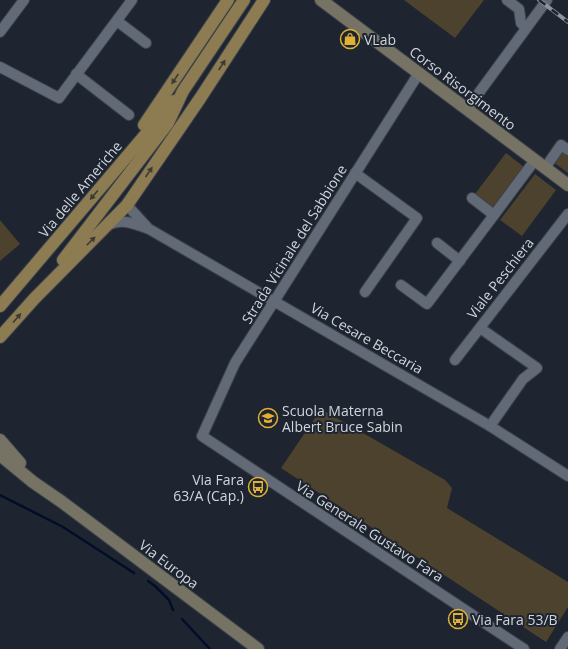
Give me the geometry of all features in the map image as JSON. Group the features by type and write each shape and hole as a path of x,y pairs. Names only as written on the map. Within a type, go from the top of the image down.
{"main road":[{"path":"110,176 228,0"},
{"name":"Via delle Americhe","path":"0,306 183,91 244,0"},
{"path":"0,337 34,299 127,205 201,97 264,0"},
{"name":"Corso Risorgimento","path":"321,0 568,185"},
{"name":"Via delle Americhe","path":"34,299 168,123 183,91"},
{"path":"127,205 123,196 124,189 133,168"},
{"name":"Via Europa","path":"0,440 11,454 37,480 62,502"},
{"name":"Via Europa","path":"0,455 33,482 62,502 258,649"}],"street":[{"path":"0,32 24,0"},
{"path":"0,67 59,98 132,0"},
{"path":"507,0 519,9 521,23 526,28"},
{"path":"467,109 547,0"},
{"path":"116,21 146,43"},
{"name":"Strada Vicinale del Sabbione","path":"202,436 235,363 419,73"},
{"path":"76,74 129,115"},
{"path":"401,285 426,304 494,215 540,164 561,145 568,150"},
{"path":"356,173 417,218 365,292"},
{"path":"472,198 494,215"},
{"name":"Via Cesare Beccaria","path":"127,205 149,229"},
{"name":"Viale Peschiera","path":"455,360 568,214"},
{"name":"Via Cesare Beccaria","path":"106,225 116,221 129,222 149,229 490,426 568,476"},
{"path":"437,243 460,261"},
{"path":"480,328 537,368 523,379 490,426"},
{"name":"Via Generale Gustavo Fara","path":"202,436 524,649"},
{"path":"560,649 568,638"}],"shaded area":[{"path":"404,0 484,0 455,38"},
{"path":"560,151 568,153 568,173 553,162"},
{"path":"506,153 524,167 493,208 475,194"},
{"path":"535,174 556,190 522,236 500,220"},
{"path":"0,220 20,244 0,261"},
{"path":"321,409 445,480 452,488 447,508 568,582 568,607 546,642 281,468"}],"waterway":[{"path":"0,495 63,527 134,573"},
{"path":"148,581 169,600 173,610"},
{"path":"182,619 210,649"}],"railway":[{"path":"539,0 568,22"}],"place":[{"name":"VLab","path":"350,39"},
{"name":"Scuola Materna Albert Bruce Sabin","path":"268,418"},
{"name":"Via Fara 63/A (Cap.)","path":"258,487"},
{"name":"Via Fara 53/B","path":"458,619"}]}
